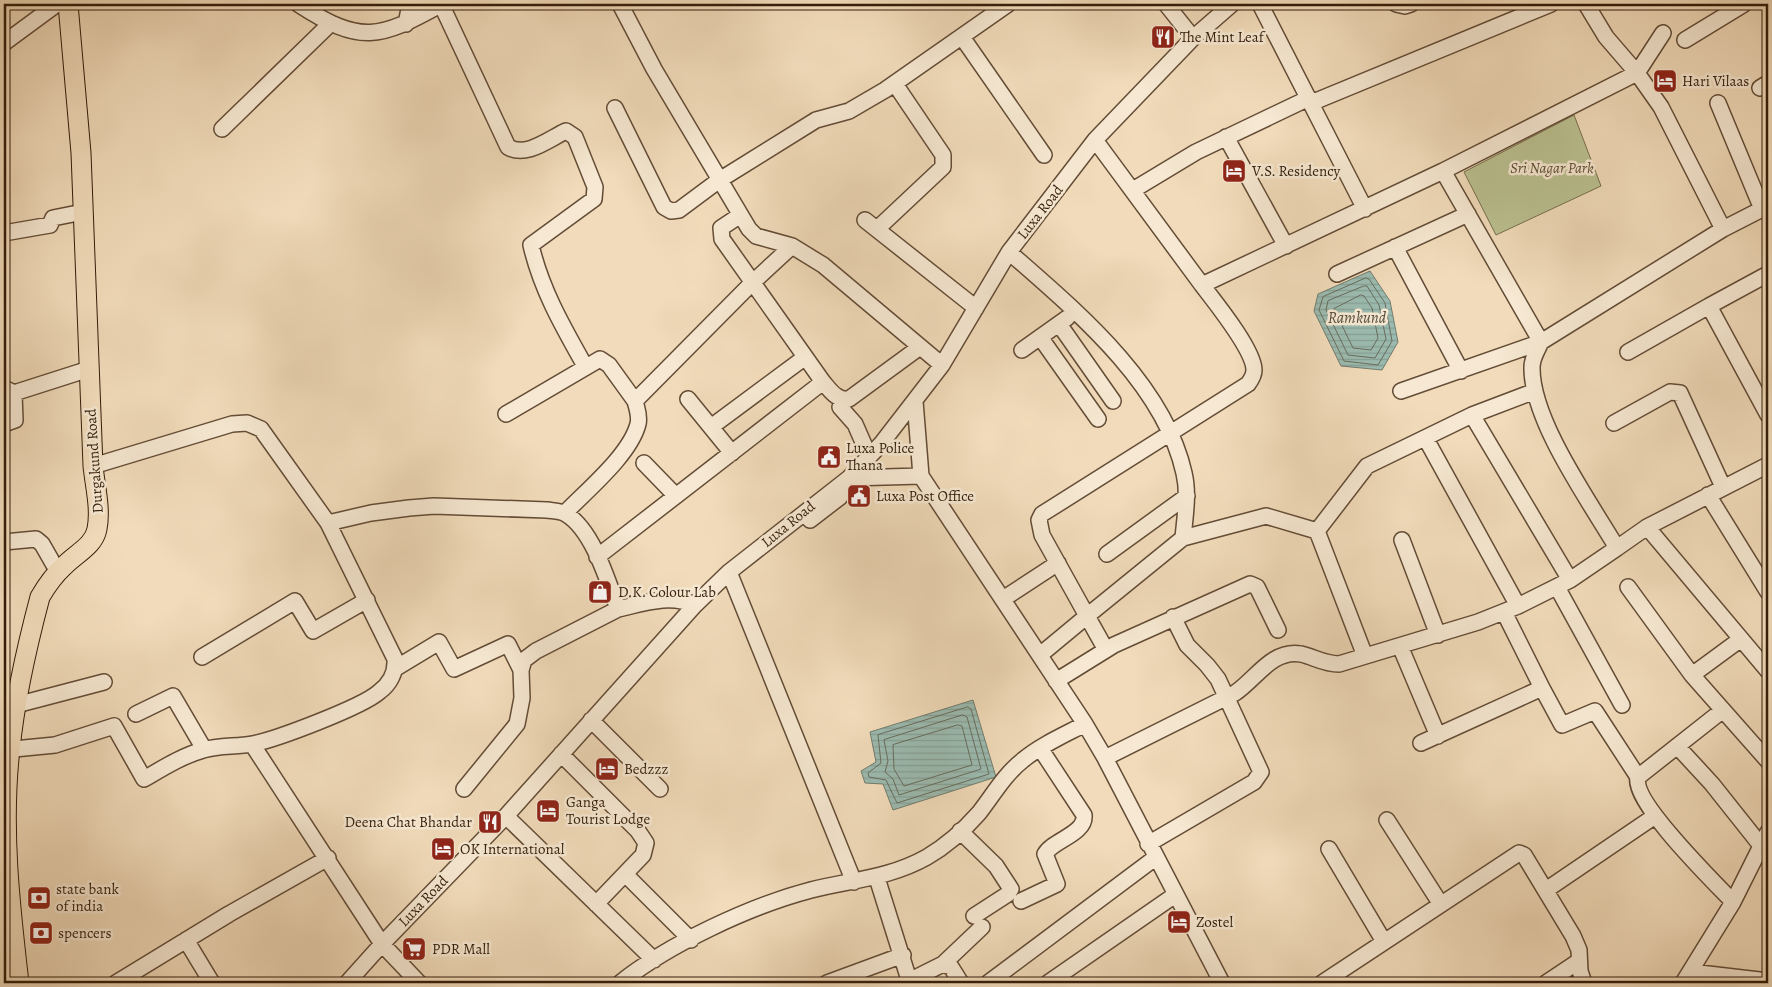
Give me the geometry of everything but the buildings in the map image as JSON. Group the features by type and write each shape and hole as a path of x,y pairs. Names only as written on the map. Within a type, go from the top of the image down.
{"main road":[{"name":"Durgakund Road","path":"18,983 10,909 7,750 40,597 48,582 89,545 97,531 98,514 93,466 81,153 68,4"}],"street":[{"path":"4,43 57,4"},
{"path":"298,4 331,23 351,30 369,33 386,32 406,24 442,4 508,147 515,152 526,150 566,131 575,137 595,186 594,199 531,245 536,267 558,318 586,366"},
{"path":"406,24 410,4"},
{"path":"620,4 654,70 739,216 756,236 792,246 823,265 942,364"},
{"path":"615,108 664,207 671,211 678,210 718,180 816,120 849,112 895,84 1008,4"},
{"path":"1166,4 1194,38"},
{"name":"Luxa Road","path":"347,983 385,947 563,756 695,605 848,478 870,456 915,401 942,364 1009,252 1095,140 1194,38 1232,4"},
{"path":"1260,4 1365,209"},
{"path":"1396,4 1405,6 1411,4"},
{"path":"1133,190 1178,162 1226,137 1310,100 1551,4"},
{"path":"1586,4 1606,37 1637,73 1661,107 1723,229"},
{"path":"1685,40 1744,4"},
{"path":"222,129 331,23"},
{"path":"1202,285 1443,171 1637,73 1663,33"},
{"path":"962,37 1044,155"},
{"path":"895,84 943,155 943,167 871,224 976,308"},
{"path":"1402,391 1541,342 1723,229 1765,207 1718,103"},
{"path":"1226,137 1286,246"},
{"path":"1095,140 1246,348 1254,369 1248,384 1042,514 1039,527 1106,650"},
{"path":"1443,171 1541,342"},
{"path":"4,233 50,225 53,218 83,212"},
{"path":"1337,274 1468,214"},
{"path":"739,216 725,224 722,228 721,234 726,246 804,358 837,397 844,400 849,399 920,347"},
{"path":"635,401 752,283 792,246"},
{"path":"1396,247 1461,371"},
{"path":"1009,252 1093,327 1129,370 1171,433 1184,473 1187,496 1183,538"},
{"path":"1628,352 1709,306 1767,278"},
{"path":"1709,306 1768,415"},
{"path":"1022,350 1076,311"},
{"path":"1059,324 1113,401"},
{"path":"1040,337 1098,419"},
{"path":"1541,342 1533,357 1532,368 1535,390 1554,438 1617,548"},
{"path":"711,427 804,358"},
{"path":"506,414 600,359 604,361 635,401 639,416 638,424 627,446 565,513"},
{"path":"4,424 15,420 9,390 89,369"},
{"path":"597,557 823,382"},
{"path":"1318,531 1367,466 1472,415 1535,390"},
{"path":"1614,422 1670,392 1680,393 1723,487"},
{"path":"688,399 732,453"},
{"path":"915,401 920,476 1085,724 1105,758 1155,858 1222,983"},
{"path":"840,407 855,424 870,456"},
{"path":"1472,415 1563,584 1622,705"},
{"path":"93,466 232,424 247,423 262,429 328,524 390,646 396,668"},
{"path":"1426,439 1511,609 1542,688 1562,725 1595,711 1638,777 1638,788 1655,816 1733,902"},
{"path":"644,463 676,496"},
{"path":"1105,758 1227,697 1246,685 1276,658 1288,654 1300,654 1327,664 1338,664 1438,635 1511,609 1563,584 1647,527 1768,465"},
{"path":"848,478 920,476"},
{"path":"1708,495 1768,592"},
{"path":"1107,554 1187,496"},
{"path":"328,524 371,513 434,506 547,510 565,513 578,524 597,557 618,610"},
{"path":"1040,655 1183,538 1266,516 1318,531"},
{"path":"1647,527 1768,671"},
{"path":"1318,531 1364,656"},
{"path":"4,542 36,539 42,544 58,572"},
{"path":"1402,540 1438,635"},
{"path":"1003,599 1058,563"},
{"path":"660,789 593,722 730,576 854,882"},
{"path":"1056,681 1106,650 1173,617 1250,584 1254,585 1261,594 1278,630"},
{"path":"1628,588 1692,675 1768,761"},
{"path":"464,789 517,724 522,698 521,670 524,660 536,651 618,610 666,598 682,600 695,605"},
{"path":"202,657 296,601 313,631 367,600"},
{"path":"1148,844 1258,778 1261,772 1260,765 1212,670 1187,644 1173,617"},
{"path":"1692,675 1741,640"},
{"path":"7,750 55,746 114,726 144,778 204,749 252,744 362,703 380,692 390,681 396,668 439,642 454,669 508,644 521,670"},
{"path":"1400,646 1438,736"},
{"path":"16,705 104,682"},
{"path":"1421,743 1542,688"},
{"path":"136,714 172,696 204,749"},
{"path":"1638,777 1723,710"},
{"path":"620,983 654,960 752,911 811,890 877,878 903,869 926,857 960,831 977,814 1022,761 1040,748 1085,724"},
{"path":"252,744 385,947 419,983"},
{"path":"1677,746 1712,784 1765,850"},
{"path":"1021,901 1056,884 1045,854 1049,849 1080,827 1085,820 1084,815 1040,748"},
{"path":"358,983 385,947 511,820 563,756 642,836 646,849 596,904"},
{"path":"1546,890 1655,816"},
{"path":"511,820 654,960"},
{"path":"1387,820 1440,903"},
{"path":"877,878 910,982 943,964 978,922 1011,889 1003,874 960,831"},
{"path":"1768,832 1765,850 1687,978 1768,981"},
{"path":"1329,849 1383,940"},
{"path":"1323,983 1383,940 1519,853 1524,855 1573,936 1579,950 1579,961 1584,983"},
{"path":"116,983 229,914 328,858"},
{"path":"988,983 1155,858"},
{"path":"625,874 691,940"},
{"path":"1048,983 1175,895"},
{"path":"186,940 212,983"},
{"path":"827,983 903,955"},
{"path":"1546,983 1579,961"},
{"path":"943,964 950,967 961,983"}],"green space":[{"name":"Sri Nagar Park","path":"1574,115 1601,186 1496,235 1464,172"}],"water":[{"name":"Ramkund","path":"1370,271 1390,301 1398,342 1382,370 1341,366 1314,311 1318,294"},
{"path":"973,700 996,777 893,810 883,784 865,783 861,771 876,762 870,732"}],"place":[{"name":"The Mint Leaf","path":"1163,37"},
{"name":"Hari Vilaas","path":"1665,81"},
{"name":"V.S. Residency","path":"1234,171"},
{"name":"Luxa Police Thana","path":"829,457"},
{"name":"Luxa Post Office","path":"859,496"},
{"name":"D.K. Colour Lab","path":"600,592"},
{"name":"Bedzzz","path":"607,769"},
{"name":"Ganga Tourist Lodge","path":"548,811"},
{"name":"Deena Chat Bhandar","path":"490,822"},
{"name":"OK International","path":"443,849"},
{"name":"state bank of india","path":"39,898"},
{"name":"Zostel","path":"1179,922"},
{"name":"spencers","path":"41,933"},
{"name":"PDR Mall","path":"414,949"}]}
